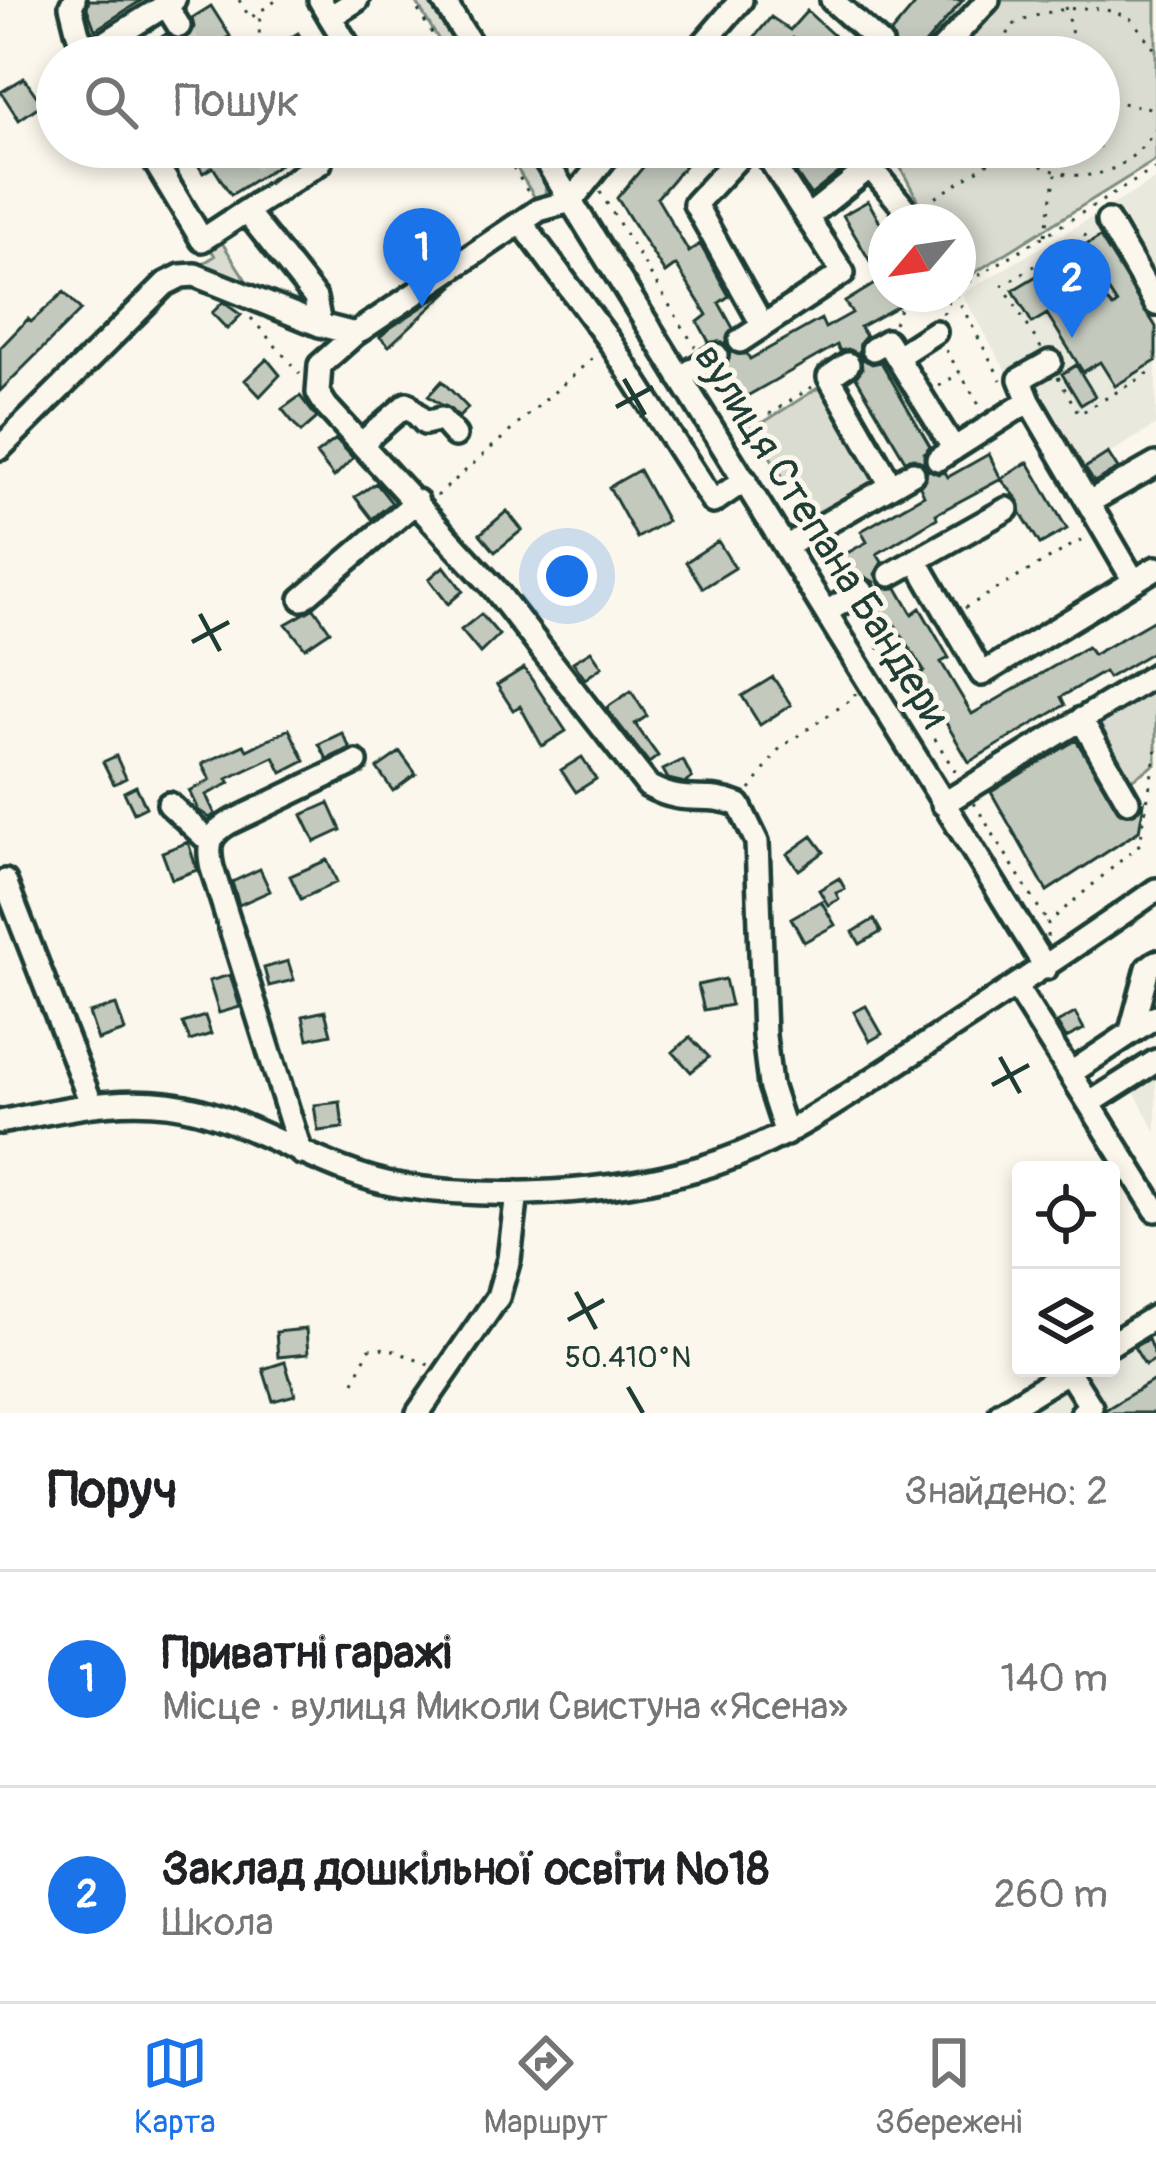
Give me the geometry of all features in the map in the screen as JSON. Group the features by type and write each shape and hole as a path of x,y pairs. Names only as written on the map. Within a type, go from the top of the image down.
{"street":[{"path":"74,0 71,6 79,36"},
{"path":"342,36 325,9 357,0"},
{"path":"443,0 466,36"},
{"path":"710,36 741,0"},
{"path":"832,0 872,36"},
{"path":"955,36 988,0"},
{"path":"119,36 170,3 178,26"},
{"path":"159,168 202,240"},
{"path":"188,275 202,240 246,211 274,180 306,168"},
{"name":"вулиця Степана Бандери","path":"550,168 1046,968"},
{"path":"597,168 571,201 530,216 355,334 320,365 318,393 494,588 647,786 682,801 720,797 740,805 758,842 764,1036 770,1085 787,1133"},
{"path":"728,168 695,204 763,326"},
{"path":"740,341 843,273 777,168"},
{"path":"810,215 859,168"},
{"path":"881,168 915,204"},
{"path":"246,211 315,298 320,325"},
{"path":"530,216 713,502 746,480"},
{"path":"1108,221 1156,304"},
{"path":"0,448 165,284 188,275 355,334"},
{"path":"935,332 886,349 923,397 946,454 1023,405"},
{"path":"680,378 716,355"},
{"path":"1050,362 1020,379 1023,405 1089,502 1134,580"},
{"path":"838,370 891,485"},
{"path":"362,443 406,404 425,424 441,419 454,435"},
{"path":"1089,502 1156,464"},
{"path":"787,546 913,473"},
{"path":"302,599 420,505"},
{"path":"890,575 1007,509"},
{"path":"916,560 982,674 1156,568"},
{"path":"828,611 862,591"},
{"path":"943,803 962,783 1156,674"},
{"path":"1081,719 1128,801"},
{"path":"302,1153 212,868 209,842 214,832 229,823 356,763"},
{"path":"170,803 209,842"},
{"path":"5,880 92,1103"},
{"path":"0,1122 92,1103 152,1103 198,1110 399,1186 517,1193 625,1184 703,1168 787,1133 1046,968 1156,890"},
{"path":"1131,1031 1148,968 1156,962"},
{"path":"1016,987 1156,1210"},
{"path":"1071,1073 1156,1016"},
{"path":"1090,1103 1156,1061"},
{"path":"418,1413 498,1297 509,1259 517,1193"},
{"path":"1120,1338 1156,1316"},
{"path":"1001,1413 1059,1377"},
{"path":"1074,1377 1091,1407 1082,1413"}],"path":[{"path":"239,0 250,18 278,0"},
{"path":"412,0 433,36"},
{"path":"1106,7 1109,0"},
{"path":"1007,36 1011,26 1048,7 1092,2 1128,15 1156,51"},
{"path":"1064,5 1072,36"},
{"path":"259,36 260,11"},
{"path":"1120,103 1156,109"},
{"path":"1120,165 1129,161 1156,129"},
{"path":"510,168 530,216"},
{"path":"933,204 982,168"},
{"path":"1039,168 1088,177 1111,168"},
{"path":"976,279 1156,168"},
{"path":"1045,235 1056,172"},
{"path":"1108,221 1003,285 1079,413 1156,370"},
{"path":"886,349 899,312"},
{"path":"945,312 935,332 992,424"},
{"path":"967,312 1023,405"},
{"path":"251,318 318,393"},
{"path":"420,505 610,342"},
{"path":"748,428 838,370"},
{"path":"923,397 960,373"},
{"path":"949,617 1103,527"},
{"path":"740,805 780,748 855,697 855,656"},
{"path":"1048,922 1140,844 1156,749"},
{"path":"962,783 1048,922 1046,968"},
{"path":"354,1382 369,1349 388,1348 447,1373"}],"shaded area":[{"path":"415,0 433,0 456,36 436,36"},
{"path":"1000,0 1156,0 1156,160 976,272 976,204 920,204 901,168 1120,168 1120,36 969,36"},
{"path":"517,168 539,168 545,191 538,203"},
{"path":"1156,179 1156,425 1082,470 1034,384 1018,392 972,312 976,312 976,286"},
{"path":"219,238 246,280 222,281 202,264 215,256 208,245"},
{"path":"821,386 878,486 811,522 753,429"},
{"path":"1156,689 1156,764 1131,780 1098,724"},
{"path":"1156,1046 1156,1132 1120,1066"},
{"path":"1138,1320 1156,1350 1156,1413 988,1413 1046,1377 1120,1377 1120,1331"}],"building":[{"path":"89,0 142,0 95,30"},
{"path":"919,0 963,0 932,36 891,33"},
{"path":"211,6 230,36 189,36 192,18"},
{"path":"807,11 834,36 755,36 771,17 790,30"},
{"path":"24,78 36,95 36,108 19,120 1,92"},
{"path":"214,168 274,168 231,195"},
{"path":"642,168 683,168 657,198 689,252 700,244 729,296 719,303 733,328 726,344 709,342 698,322 707,315 676,265 665,273 617,198"},
{"path":"804,168 845,168 811,195 796,173"},
{"path":"868,201 868,258 843,215"},
{"path":"1100,237 1156,327 1156,361 1115,386 1100,362 1083,372 1047,314 1032,323 1013,290 1065,259 1113,307 1117,304 1081,248"},
{"path":"454,286 389,346 380,337 390,328"},
{"path":"868,288 868,312 887,312 860,327 866,336 859,354 840,351 837,345 740,400 723,368 730,352 747,354 750,359 821,319 825,328 852,313 845,302"},
{"path":"64,292 81,310 0,391 0,348"},
{"path":"223,302 241,315 227,329 212,313"},
{"path":"861,358 872,364 881,362 930,446 924,463 905,460 856,377 862,369"},
{"path":"267,359 280,375 260,396 245,380"},
{"path":"1076,365 1095,396 1081,405 1062,374"},
{"path":"442,381 468,408 459,417 428,396"},
{"path":"300,396 317,418 301,432 282,409"},
{"path":"336,439 353,458 334,477 316,454"},
{"path":"1108,453 1118,469 1094,482 1085,468"},
{"path":"989,454 1001,479 936,514 937,518 877,554 882,562 875,574 881,587 897,588 912,614 920,608 949,658 941,662 972,714 1087,647 1093,655 1156,619 1156,650 1108,678 1104,672 1061,697 1065,705 969,762 918,675 924,671 895,625 887,629 870,604 877,592 874,582 863,576 854,579 840,557 867,542 861,531 924,495 920,486 927,469 945,472 948,477"},
{"path":"1028,462 1067,529 1040,544 1019,501 1001,479"},
{"path":"639,470 667,521 637,538 609,487"},
{"path":"376,483 392,503 372,519 355,497"},
{"path":"507,511 522,530 495,552 480,534"},
{"path":"718,541 735,568 703,588 686,562"},
{"path":"444,566 463,591 448,604 429,579"},
{"path":"314,608 330,631 305,648 286,624"},
{"path":"481,614 499,635 480,653 461,630"},
{"path":"591,651 602,667 585,679 573,662"},
{"path":"524,668 566,731 542,746 520,706 513,710 497,685"},
{"path":"773,677 791,705 760,725 742,696"},
{"path":"631,691 647,716 635,724 658,756 649,763 606,708"},
{"path":"289,729 305,761 282,773 274,757 227,779 230,783 206,795 215,814 210,818 198,810 189,791 210,780 202,764 244,745 247,750"},
{"path":"342,733 350,748 327,759 319,744"},
{"path":"1076,740 1120,813 1134,814 1144,803 1139,831 1047,891 991,792"},
{"path":"400,752 416,774 393,791 377,768"},
{"path":"116,756 126,778 114,784 103,762"},
{"path":"582,757 596,779 576,792 561,770"},
{"path":"683,760 692,778 685,783 668,779 663,770"},
{"path":"136,786 146,807 134,813 124,792"},
{"path":"329,803 341,830 315,842 302,815"},
{"path":"812,836 824,852 799,870 787,854"},
{"path":"188,842 197,870 172,879 162,852"},
{"path":"327,860 337,882 301,899 290,876"},
{"path":"260,869 270,891 239,905 232,882"},
{"path":"839,878 845,889 828,905 819,890"},
{"path":"821,901 835,925 804,942 791,918"},
{"path":"874,919 881,932 860,944 853,932"},
{"path":"288,961 294,980 269,986 264,968"},
{"path":"230,975 240,1007 219,1013 209,981"},
{"path":"725,979 731,1005 704,1010 698,985"},
{"path":"116,1005 125,1031 98,1040 89,1013"},
{"path":"866,1006 882,1034 870,1041 854,1012"},
{"path":"325,1011 331,1034 308,1039 303,1016"},
{"path":"1075,1013 1084,1029 1066,1038 1057,1023"},
{"path":"205,1016 211,1034 190,1041 183,1023"},
{"path":"690,1037 709,1057 691,1072 673,1052"},
{"path":"340,1102 343,1128 318,1131 314,1105"},
{"path":"306,1329 308,1354 278,1357 276,1332"},
{"path":"1148,1339 1156,1359 1145,1365 1134,1347"},
{"path":"285,1362 295,1395 273,1401 263,1369"},
{"path":"1156,1379 1156,1413 1105,1413 1105,1410"}],"tunnel":[{"path":"179,26 185,36"}],"place":[{"name":"Приватні гаражі","path":"422,307"},
{"name":"Заклад дошкільної освіти №18","path":"1072,338"}]}
